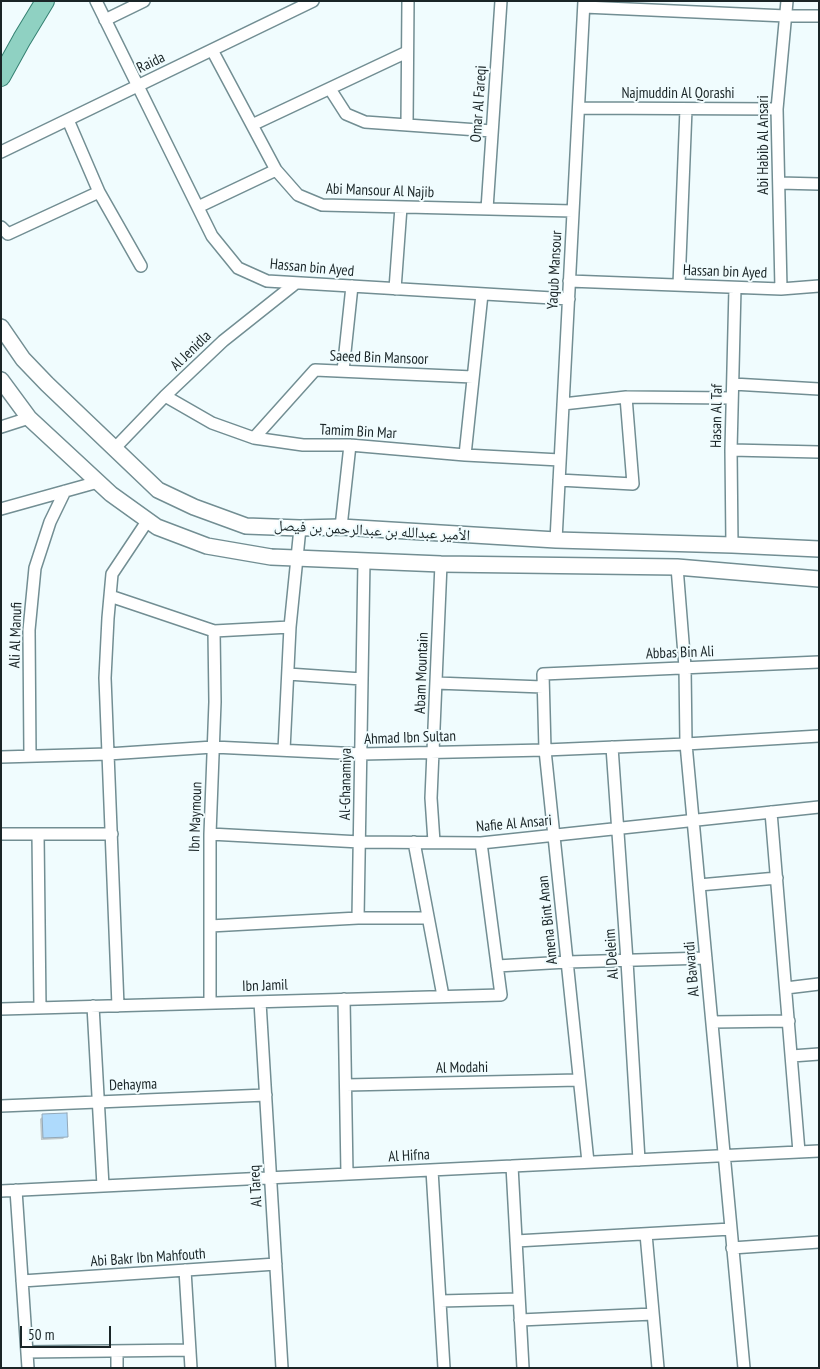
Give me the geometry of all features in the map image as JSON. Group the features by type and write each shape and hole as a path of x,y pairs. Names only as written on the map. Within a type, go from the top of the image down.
{"main road":[{"path":"1,77 45,1"},
{"name":"الأمير عبدالله بن عبدالرحمن بن فيصل","path":"1,327 24,359 47,384 158,490 194,507 246,526 341,527 556,540 819,549"},
{"name":"الأمير عبدالله بن عبدالرحمن بن فيصل","path":"1,380 30,418 111,494 157,527 206,546 271,557 441,564 677,567 819,579"},
{"path":"1,387 30,418"}],"street":[{"name":"Hassan bin Ayed","path":"96,1 212,236 238,268 267,281 569,299"},
{"path":"105,20 144,1"},
{"name":"Raida","path":"1,152 212,50 296,5 313,1"},
{"path":"406,124 408,1"},
{"name":"Omar Al Fareqi","path":"487,209 501,1"},
{"name":"Abi Habib Al Ansari","path":"780,289 778,109 787,1"},
{"path":"584,4 786,16 819,16"},
{"name":"Yaqub Mansour","path":"556,540 584,4"},
{"name":"Abi Mansour Al Najib","path":"212,50 276,170 298,195 322,205 573,211"},
{"path":"252,125 407,52"},
{"path":"330,89 346,114 365,122 492,131"},
{"name":"Najmuddin Al Qorashi","path":"579,108 778,109"},
{"path":"679,286 686,109"},
{"path":"68,120 100,192 141,266"},
{"path":"198,208 276,170"},
{"path":"779,183 819,184"},
{"path":"1,227 8,234 100,192"},
{"path":"395,289 402,207"},
{"name":"Hassan bin Ayed","path":"569,281 780,289 819,286"},
{"name":"Al Jenidla","path":"114,449 165,396 223,341 296,283"},
{"path":"343,372 352,286"},
{"name":"Hasan Al Taf","path":"732,545 731,450 735,288"},
{"path":"465,454 482,294"},
{"name":"Saeed Bin Mansoor","path":"254,438 315,370 473,377"},
{"path":"733,384 819,389"},
{"name":"Tamim Bin Mar","path":"165,396 212,423 254,438 303,445 350,445 560,460"},
{"path":"558,480 633,484 626,397"},
{"path":"563,404 626,397 732,398"},
{"path":"1,427 30,418"},
{"path":"341,527 350,445"},
{"path":"731,450 819,452"},
{"path":"1,509 98,482"},
{"name":"Ali Al Manufi","path":"30,756 29,630 35,568 50,522 65,491"},
{"path":"118,1006 105,678 108,618 112,574 148,520"},
{"path":"284,750 290,627 300,528"},
{"name":"Al-Ghanamiya","path":"358,918 364,561"},
{"name":"Abam Mountain","path":"434,842 431,798 441,564"},
{"name":"Al Bawardi","path":"677,567 685,667 686,744 744,1368"},
{"path":"110,596 214,631 290,627"},
{"name":"Ibn Maymoun","path":"210,1003 210,834 215,702 214,631"},
{"name":"Abbas Bin Ali","path":"543,674 819,662"},
{"path":"288,674 362,679"},
{"name":"Amena Bint Anan","path":"543,674 545,750 588,1162"},
{"path":"436,683 543,688"},
{"name":"Ahmad Ibn Sultan","path":"1,756 108,754 213,747 362,754 545,750 819,736"},
{"name":"Al Deleim","path":"612,747 639,1160"},
{"name":"Nafie Al Ansari","path":"210,834 360,842 482,843 819,807"},
{"path":"771,812 799,1152"},
{"path":"1,834 112,834"},
{"path":"38,834 40,1008"},
{"path":"414,842 443,996"},
{"name":"Ibn Jamil","path":"1,1009 501,995 482,843"},
{"path":"699,884 777,878"},
{"path":"210,926 358,918 428,918"},
{"path":"497,966 706,958"},
{"path":"786,988 819,984"},
{"path":"344,999 348,1174"},
{"name":"Al Tareq","path":"260,1002 282,1368"},
{"path":"93,1006 104,1186"},
{"path":"712,1022 789,1020"},
{"path":"792,1056 819,1054"},
{"name":"Al Modahi","path":"346,1086 579,1080"},
{"name":"Dehayma","path":"1,1106 266,1095"},
{"name":"Al Hifna","path":"1,1191 819,1151"},
{"path":"512,1166 523,1368"},
{"path":"432,1170 444,1368"},
{"path":"16,1190 28,1368"},
{"path":"516,1241 731,1229"},
{"path":"646,1234 658,1368"},
{"path":"732,1248 819,1242"},
{"name":"Abi Bakr Ibn Mahfouth","path":"22,1281 276,1264"},
{"path":"186,1270 191,1368"},
{"path":"440,1301 519,1299"},
{"path":"520,1320 653,1314"},
{"path":"27,1352 190,1350"},
{"path":"117,1351 117,1368"}],"building":[{"path":"67,1113 68,1137 43,1138 42,1114"}]}
